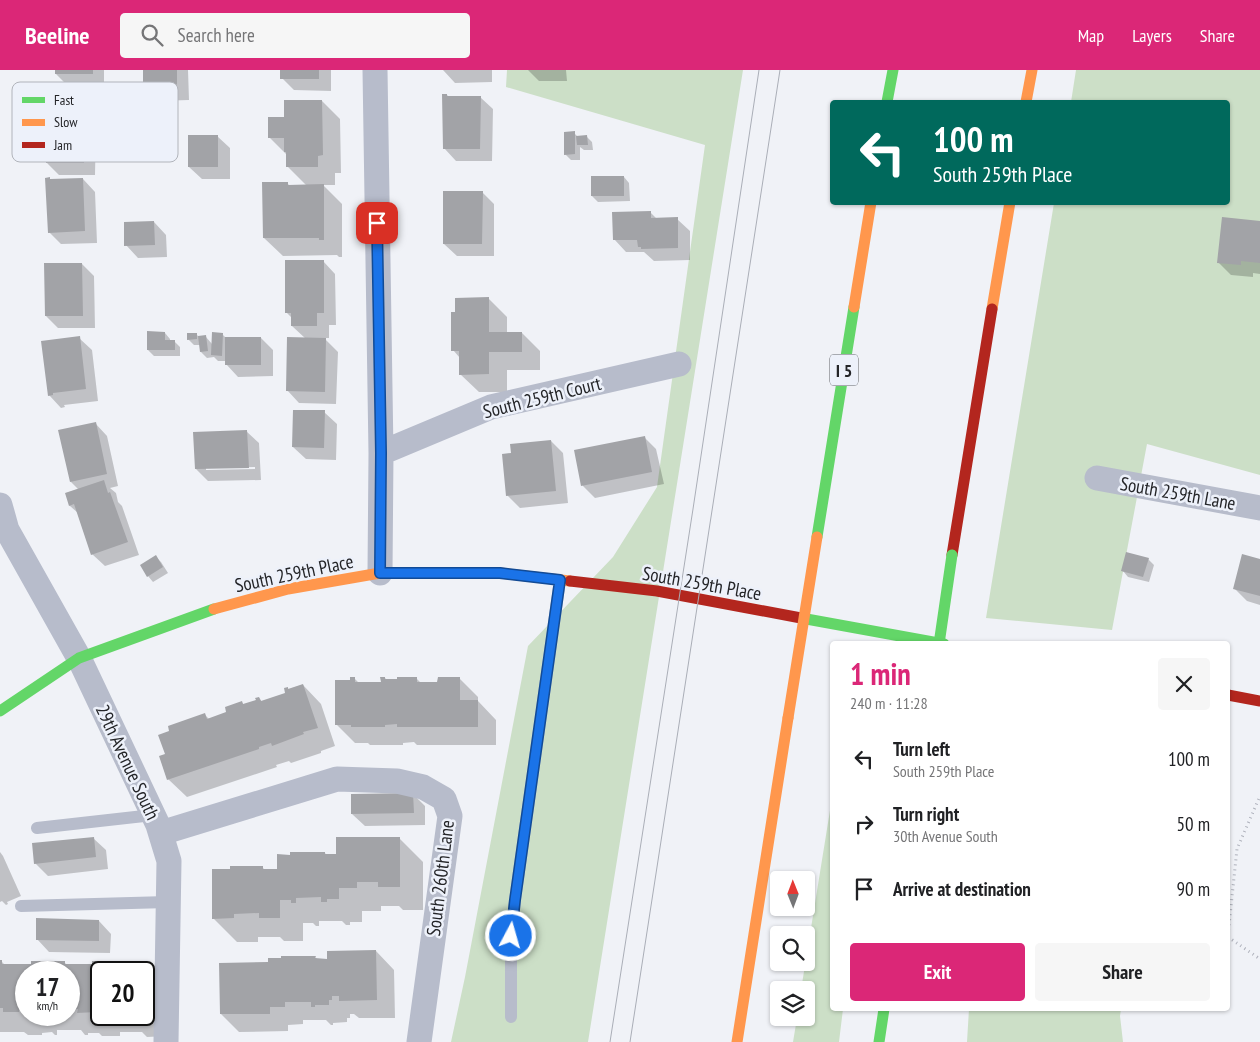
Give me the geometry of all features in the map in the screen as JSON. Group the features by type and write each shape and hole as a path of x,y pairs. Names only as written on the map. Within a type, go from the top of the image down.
{"main road":[{"path":"887,100 892,70"},
{"path":"1026,100 1032,70"},
{"name":"I 5","path":"737,1042 871,205"},
{"path":"939,641 1010,205"},
{"name":"South 259th Place","path":"0,711 79,658 206,611 288,589 380,573 500,573 657,591 928,641"},
{"path":"1230,695 1260,701"},
{"path":"879,1042 884,1011"}],"street":[{"path":"375,70 381,453 380,573"},
{"name":"South 259th Court","path":"381,453 491,407 679,364"},
{"name":"South 259th Lane","path":"1097,478 1260,508"},
{"name":"29th Avenue South","path":"0,505 7,530 79,658 157,824 169,861 166,1042"},
{"name":"South 260th Lane","path":"157,824 337,779 397,781 423,787 444,799 450,816 419,1042"}],"lane":[{"path":"511,1017 511,936 515,900 560,580"},
{"path":"37,828 157,824"},
{"path":"21,906 168,902"}],"path":[{"path":"1230,917 1237,849 1260,796"},
{"path":"1230,937 1260,959"}],"green space":[{"path":"507,70 743,70 588,1042 451,1042 528,646 613,557 657,487 705,145 506,87"},
{"path":"1076,70 1260,70 1260,475 1147,444 1112,630 986,618 1054,205 1230,205 1230,100 1071,100"},
{"path":"830,810 830,1011 843,1011 839,1042 793,1042 796,1026 815,1026 815,981 802,981 804,971 815,971 815,926 811,926 813,916 815,916 815,903"},
{"path":"969,1011 1121,1011 1123,1042 967,1042"}],"building":[{"path":"55,70 93,70 93,74 55,74"},
{"path":"143,70 177,70 177,82 143,82"},
{"path":"280,70 319,70 319,79 280,79"},
{"path":"442,94 447,94 447,96 481,96 480,149 443,149"},
{"path":"284,100 322,100 323,155 318,156 318,167 286,167 284,138 268,138 268,117 284,117"},
{"path":"575,131 575,154 564,155 564,132"},
{"path":"188,135 218,135 218,167 188,167"},
{"path":"587,135 588,145 577,145 576,136"},
{"path":"46,162 84,162 84,163"},
{"path":"591,176 624,176 624,196 591,196"},
{"path":"50,177 50,179 83,178 85,231 48,233 45,178"},
{"path":"262,182 288,182 288,185 324,184 324,240 319,240 319,238 263,238"},
{"path":"443,191 483,191 482,244 443,244"},
{"path":"651,211 651,218 678,217 678,248 641,249 641,247 638,247 637,240 613,240 612,212"},
{"path":"1222,217 1260,221 1260,263 1241,261 1241,265 1217,263"},
{"path":"154,221 155,245 124,246 124,222"},
{"path":"285,260 324,260 324,313 317,313 317,326 291,326 291,313 285,313"},
{"path":"44,263 82,263 83,316 45,316"},
{"path":"489,297 489,332 522,332 522,352 489,352 489,374 459,375 459,351 451,351 451,312 455,312 455,298"},
{"path":"147,331 165,332 165,340 175,340 175,350 147,350"},
{"path":"212,332 223,333 222,356 211,355"},
{"path":"187,333 197,333 197,339 187,340"},
{"path":"206,335 208,351 200,352 198,336"},
{"path":"80,336 86,389 53,393 53,395 48,396 41,341"},
{"path":"225,337 261,337 261,365 225,365"},
{"path":"287,337 326,338 325,392 286,391"},
{"path":"293,410 325,410 324,448 292,447"},
{"path":"96,422 107,474 70,482 58,430"},
{"path":"247,430 249,468 195,469 193,432"},
{"path":"645,436 652,472 581,486 574,450"},
{"path":"551,440 556,491 506,496 502,454 511,453 510,444"},
{"path":"104,480 128,542 91,555 74,504 69,506 65,493"},
{"path":"1126,552 1149,558 1143,577 1121,571"},
{"path":"1242,554 1260,559 1260,596 1233,589"},
{"path":"156,555 163,567 147,577 140,565"},
{"path":"350,677 355,677 355,682 381,682 380,677 397,679 397,677 417,677 417,682 437,682 438,677 460,677 460,700 478,700 478,727 397,727 397,724 385,725 385,727 335,725 335,680 350,680"},
{"path":"303,684 318,728 303,732 304,734 272,746 271,743 259,747 259,749 167,780 159,756 165,754 158,735 169,731 168,726 205,713 207,719 226,712 225,707 242,701 243,704 256,700 255,698 259,697 261,701 285,693 284,688 288,687 288,689"},
{"path":"413,793 414,813 351,814 351,794"},
{"path":"94,837 96,857 34,864 32,843"},
{"path":"336,837 400,837 400,887 378,887 378,882 357,882 357,888 339,888 339,899 327,899 327,902 321,902 321,897 296,898 296,903 291,903 291,900 280,900 280,918 259,918 259,913 234,914 234,918 212,919 212,869 230,869 230,866 263,866 263,869 277,869 277,854 290,855 290,852 325,852 325,854 336,854"},
{"path":"36,918 99,920 99,941 36,940"},
{"path":"376,950 377,1000 339,1001 339,996 332,996 332,1000 329,1000 329,1005 315,1005 315,1007 311,1007 311,1002 285,1002 285,1007 270,1007 270,1014 220,1014 219,963 268,962 268,958 281,958 281,956 316,956 315,958 327,959 327,951"},
{"path":"0,960 2,960 2,964 15,964 15,1012 3,1012 3,1008 0,1008"},
{"path":"80,964 90,964 90,1012 80,1013"}],"tram line":[{"path":"610,1042 759,70"},
{"path":"630,1042 780,70"}],"traffic: fast":[{"path":"887,100 893,70"},
{"path":"817,537 854,307"},
{"path":"939,641 952,555"},
{"path":"0,711 79,658 214,609"},
{"path":"801,618 928,641"},
{"path":"879,1042 884,1011"}],"traffic: slow":[{"path":"1026,100 1032,70"},
{"path":"854,307 871,205"},
{"path":"992,309 1009,205"},
{"path":"788,718 817,537"},
{"path":"214,609 288,589 380,573 500,573 570,581"},
{"path":"737,1042 788,718"}],"traffic: jam":[{"path":"952,555 992,309"},
{"path":"570,581 657,591 801,618"},
{"path":"1230,695 1260,701"}],"route":[{"path":"377,223 381,453 380,573 500,573 560,580 511,936"}]}
